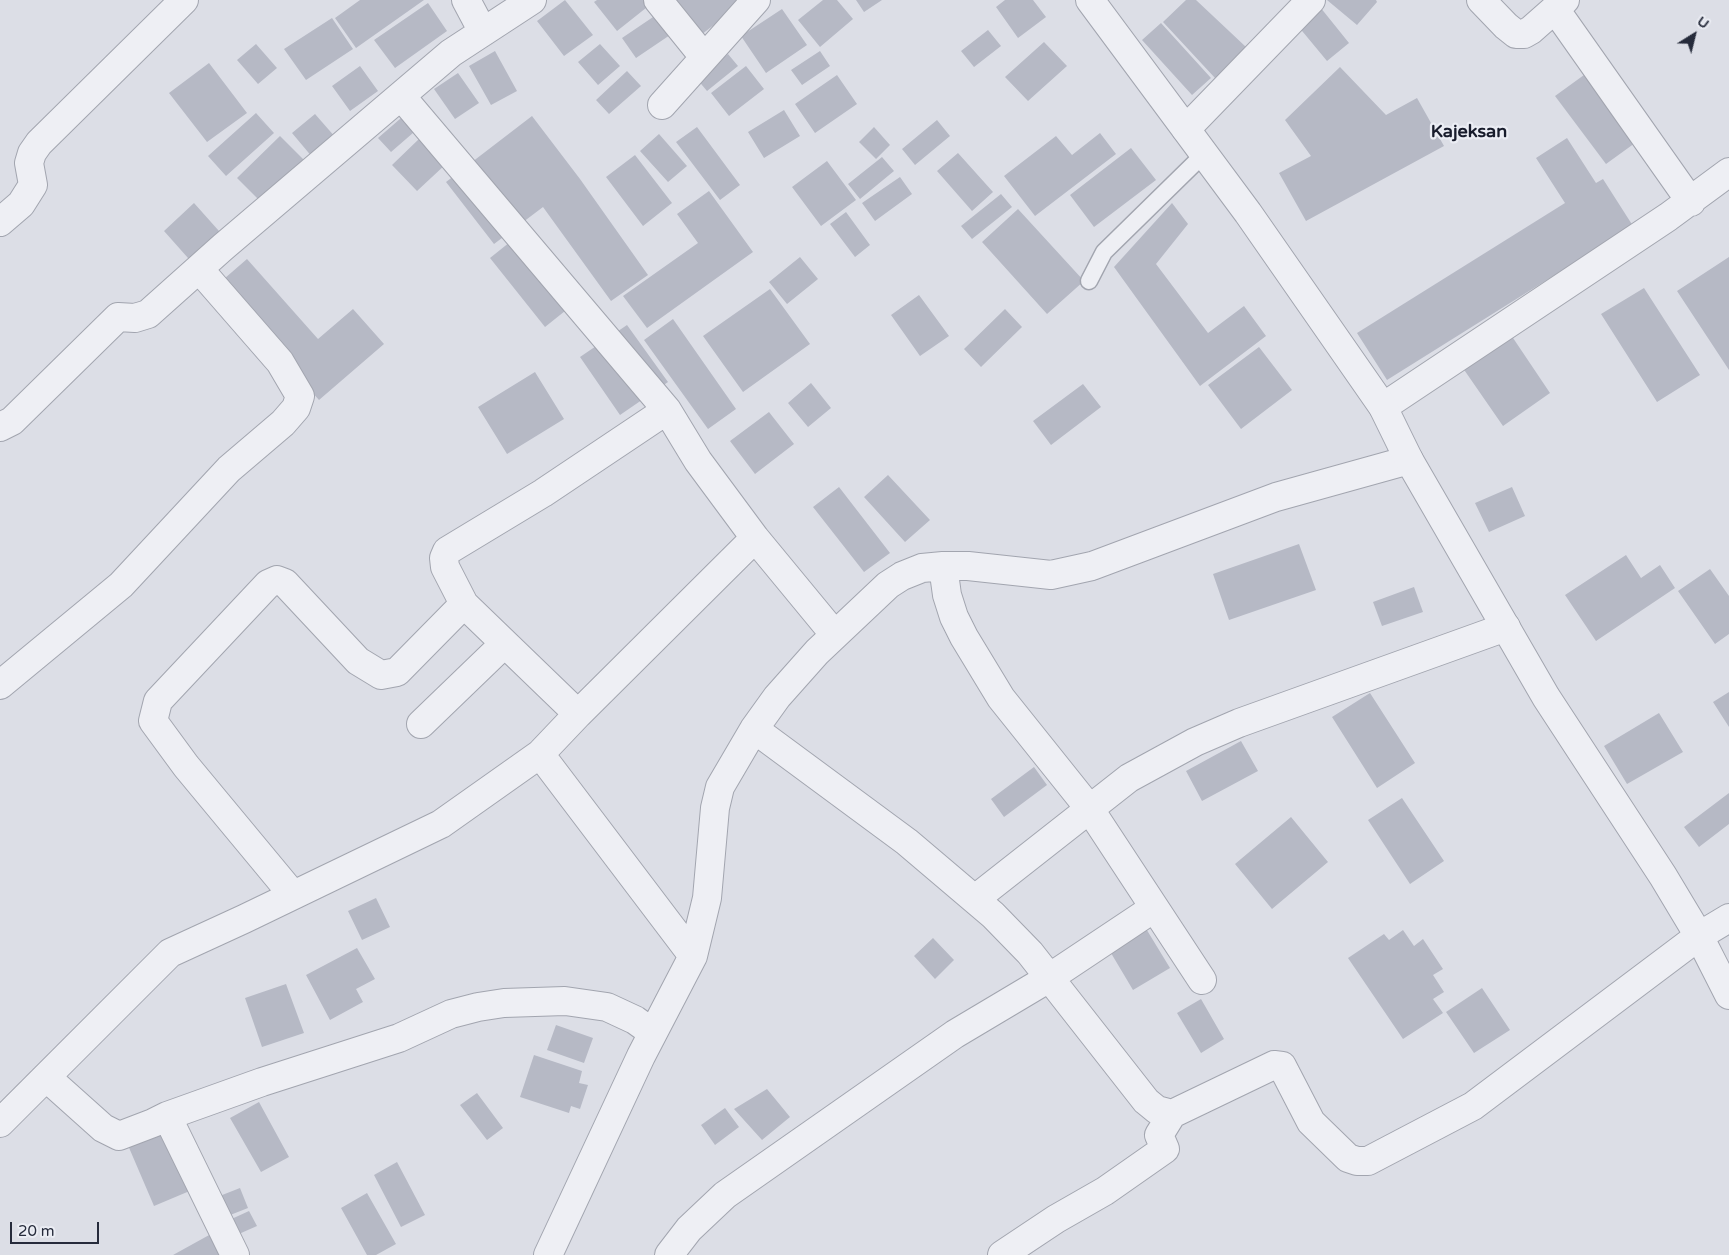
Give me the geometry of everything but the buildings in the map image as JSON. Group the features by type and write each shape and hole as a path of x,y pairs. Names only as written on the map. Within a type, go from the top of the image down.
{"street":[{"path":"0,222 21,204 33,185 29,163 32,153 39,143 184,0"},
{"path":"466,0 484,32"},
{"path":"0,427 12,421 118,316 135,318 148,314 450,53 532,0"},
{"path":"658,0 704,57"},
{"path":"662,105 756,0"},
{"path":"1090,0 1248,213 1383,407 1409,460 1546,697 1663,876 1699,936 1729,994"},
{"path":"1186,129 1311,0"},
{"path":"1481,0 1516,34 1524,34 1531,30 1560,5 1691,202"},
{"path":"401,96 667,410 698,461 755,538 835,635"},
{"path":"1383,407 1691,202 1729,172"},
{"path":"0,685 121,585 230,469 283,423 296,408 300,396 280,362 199,269"},
{"path":"578,714 464,604 445,567 444,558 447,551 544,493 667,410"},
{"path":"548,1255 653,1033 693,956 707,898 715,808 720,787 754,728 777,697 817,652 888,585 902,576 922,568 943,566 968,566 1051,575 1092,566 1276,497 1409,460"},
{"path":"0,1123 170,953 441,824 540,754 755,538"},
{"path":"943,566 947,594 954,618 1001,698 1089,808 1202,980"},
{"path":"293,895 186,766 153,722 158,701 268,584 277,580 284,583 358,661 381,675 397,672 464,604"},
{"path":"975,899 1129,778 1195,742 1239,724 1506,627"},
{"path":"421,724 504,644"},
{"path":"754,728 907,842 994,915 1030,953 1146,1101 1157,1110 1172,1114"},
{"path":"540,754 693,956"},
{"path":"669,1255 689,1229 726,1195 955,1034 1049,978 1154,908"},
{"path":"1002,1255 1056,1219 1105,1191 1165,1149 1159,1135 1172,1114 1274,1065 1282,1066 1311,1122 1348,1158 1357,1161 1368,1161 1473,1106 1699,936 1729,918"},
{"path":"46,1077 103,1128 119,1136 167,1116 262,1082 398,1038 451,1014 478,1007 504,1003 565,1001 590,1004 607,1007 635,1020 653,1033"},
{"path":"167,1116 235,1255"}],"lane":[{"path":"1089,281 1104,252 1204,154"}],"district":[{"name":"Kajeksan","path":"1469,132"}]}
